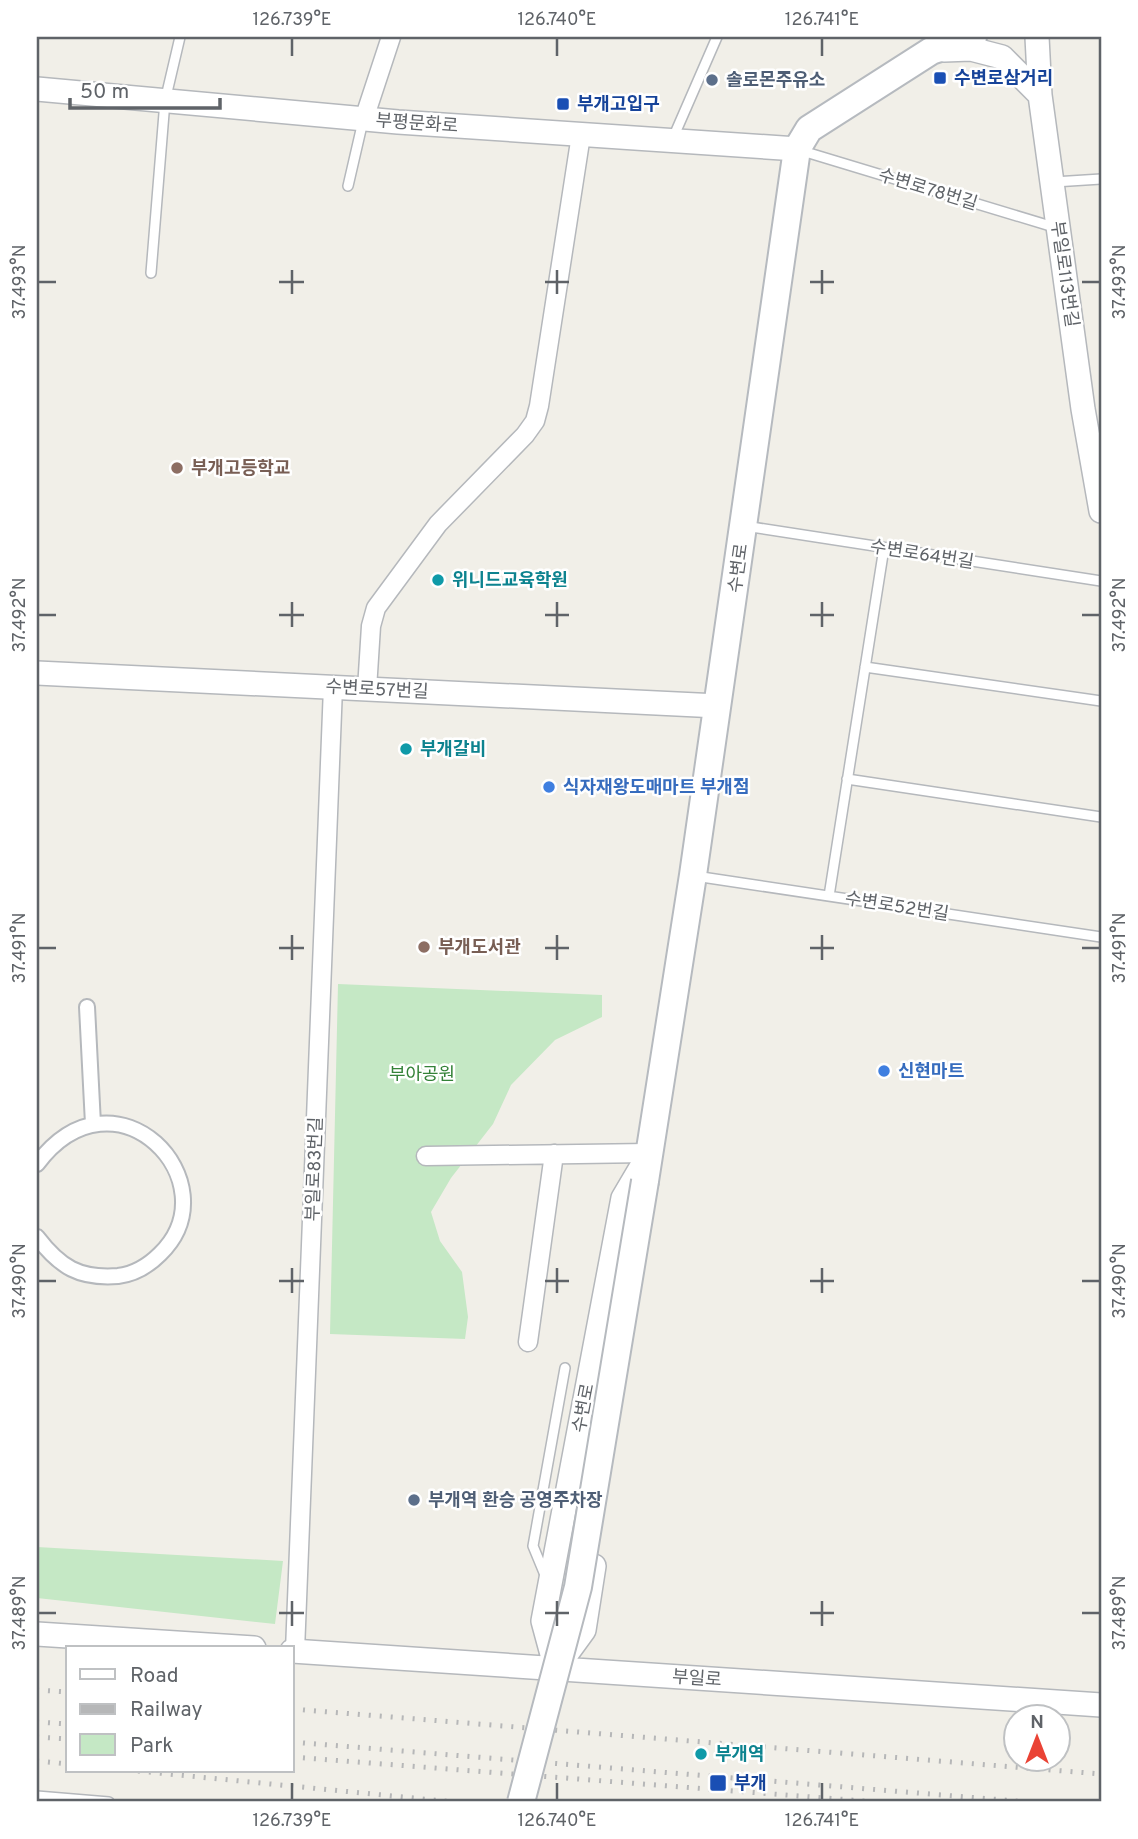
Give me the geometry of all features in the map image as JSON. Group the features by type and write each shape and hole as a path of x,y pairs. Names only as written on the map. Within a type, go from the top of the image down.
{"main road":[{"path":"797,149 809,129 936,44 973,37"},
{"name":"수변로","path":"521,1802 578,1587 693,875 797,149"}],"street":[{"path":"364,119 391,37"},
{"name":"부일로113번길","path":"1037,37 1040,95 1058,229 1083,409 1101,511"},
{"path":"936,44 1002,57 1040,95"},
{"name":"부평문화로","path":"37,89 364,119 797,149"},
{"path":"367,689 371,626 376,608 438,524 525,435 535,421 540,406 581,135"},
{"name":"수변로57번길","path":"37,673 718,706"},
{"name":"부일로83번길","path":"294,1651 332,687"},
{"path":"88,1007 93,1124"},
{"path":"37,1164 51,1146 70,1132 93,1124 119,1124 143,1133 164,1150 177,1172 183,1197 180,1223 168,1246 149,1265 125,1275 99,1278 74,1271 52,1257 37,1237"},
{"path":"426,1156 649,1153"},
{"name":"수변로","path":"556,1669 543,1621 623,1198 649,1153"},
{"name":"수변로","path":"556,1669 584,1630 656,1177 649,1153"},
{"path":"528,1342 554,1154"},
{"path":"37,1634 223,1646"},
{"name":"부일로","path":"294,1651 1101,1705"}],"lane":[{"path":"151,273 165,101 180,37"},
{"path":"672,141 717,37"},
{"path":"348,186 364,119"},
{"name":"수변로78번길","path":"797,149 1058,229"},
{"path":"1052,182 1101,179"},
{"name":"수변로64번길","path":"744,526 1101,581"},
{"path":"829,896 884,548"},
{"path":"865,667 1101,701"},
{"path":"848,779 1101,817"},
{"name":"수변로52번길","path":"693,875 1101,937"},
{"path":"550,1586 533,1546 565,1368"},
{"path":"37,1796 109,1802"}],"green space":[{"name":"부아공원","path":"338,984 602,995 602,1017 555,1040 511,1085 493,1124 451,1178 431,1212 440,1241 462,1272 468,1317 465,1339 330,1334"},
{"path":"37,1547 283,1561 275,1624 37,1598"}],"railway":[{"path":"37,1690 66,1692"},
{"path":"294,1709 1101,1774"},
{"path":"37,1722 66,1724"},
{"path":"37,1737 66,1739"},
{"path":"294,1742 1028,1802"},
{"path":"294,1757 877,1802"},
{"path":"37,1761 66,1764"},
{"path":"148,1772 454,1802"}],"place":[{"name":"수변로삼거리","path":"940,78"},
{"name":"솔로몬주유소","path":"712,80"},
{"name":"부개고입구","path":"563,104"},
{"name":"부개고등학교","path":"177,468"},
{"name":"위니드교육학원","path":"438,580"},
{"name":"부개갈비","path":"406,749"},
{"name":"식자재왕도매마트 부개점","path":"549,787"},
{"name":"부개도서관","path":"424,947"},
{"name":"신현마트","path":"884,1071"},
{"name":"부개역 환승 공영주차장","path":"414,1500"},
{"name":"부개역","path":"701,1754"},
{"name":"부개","path":"718,1783"}]}
